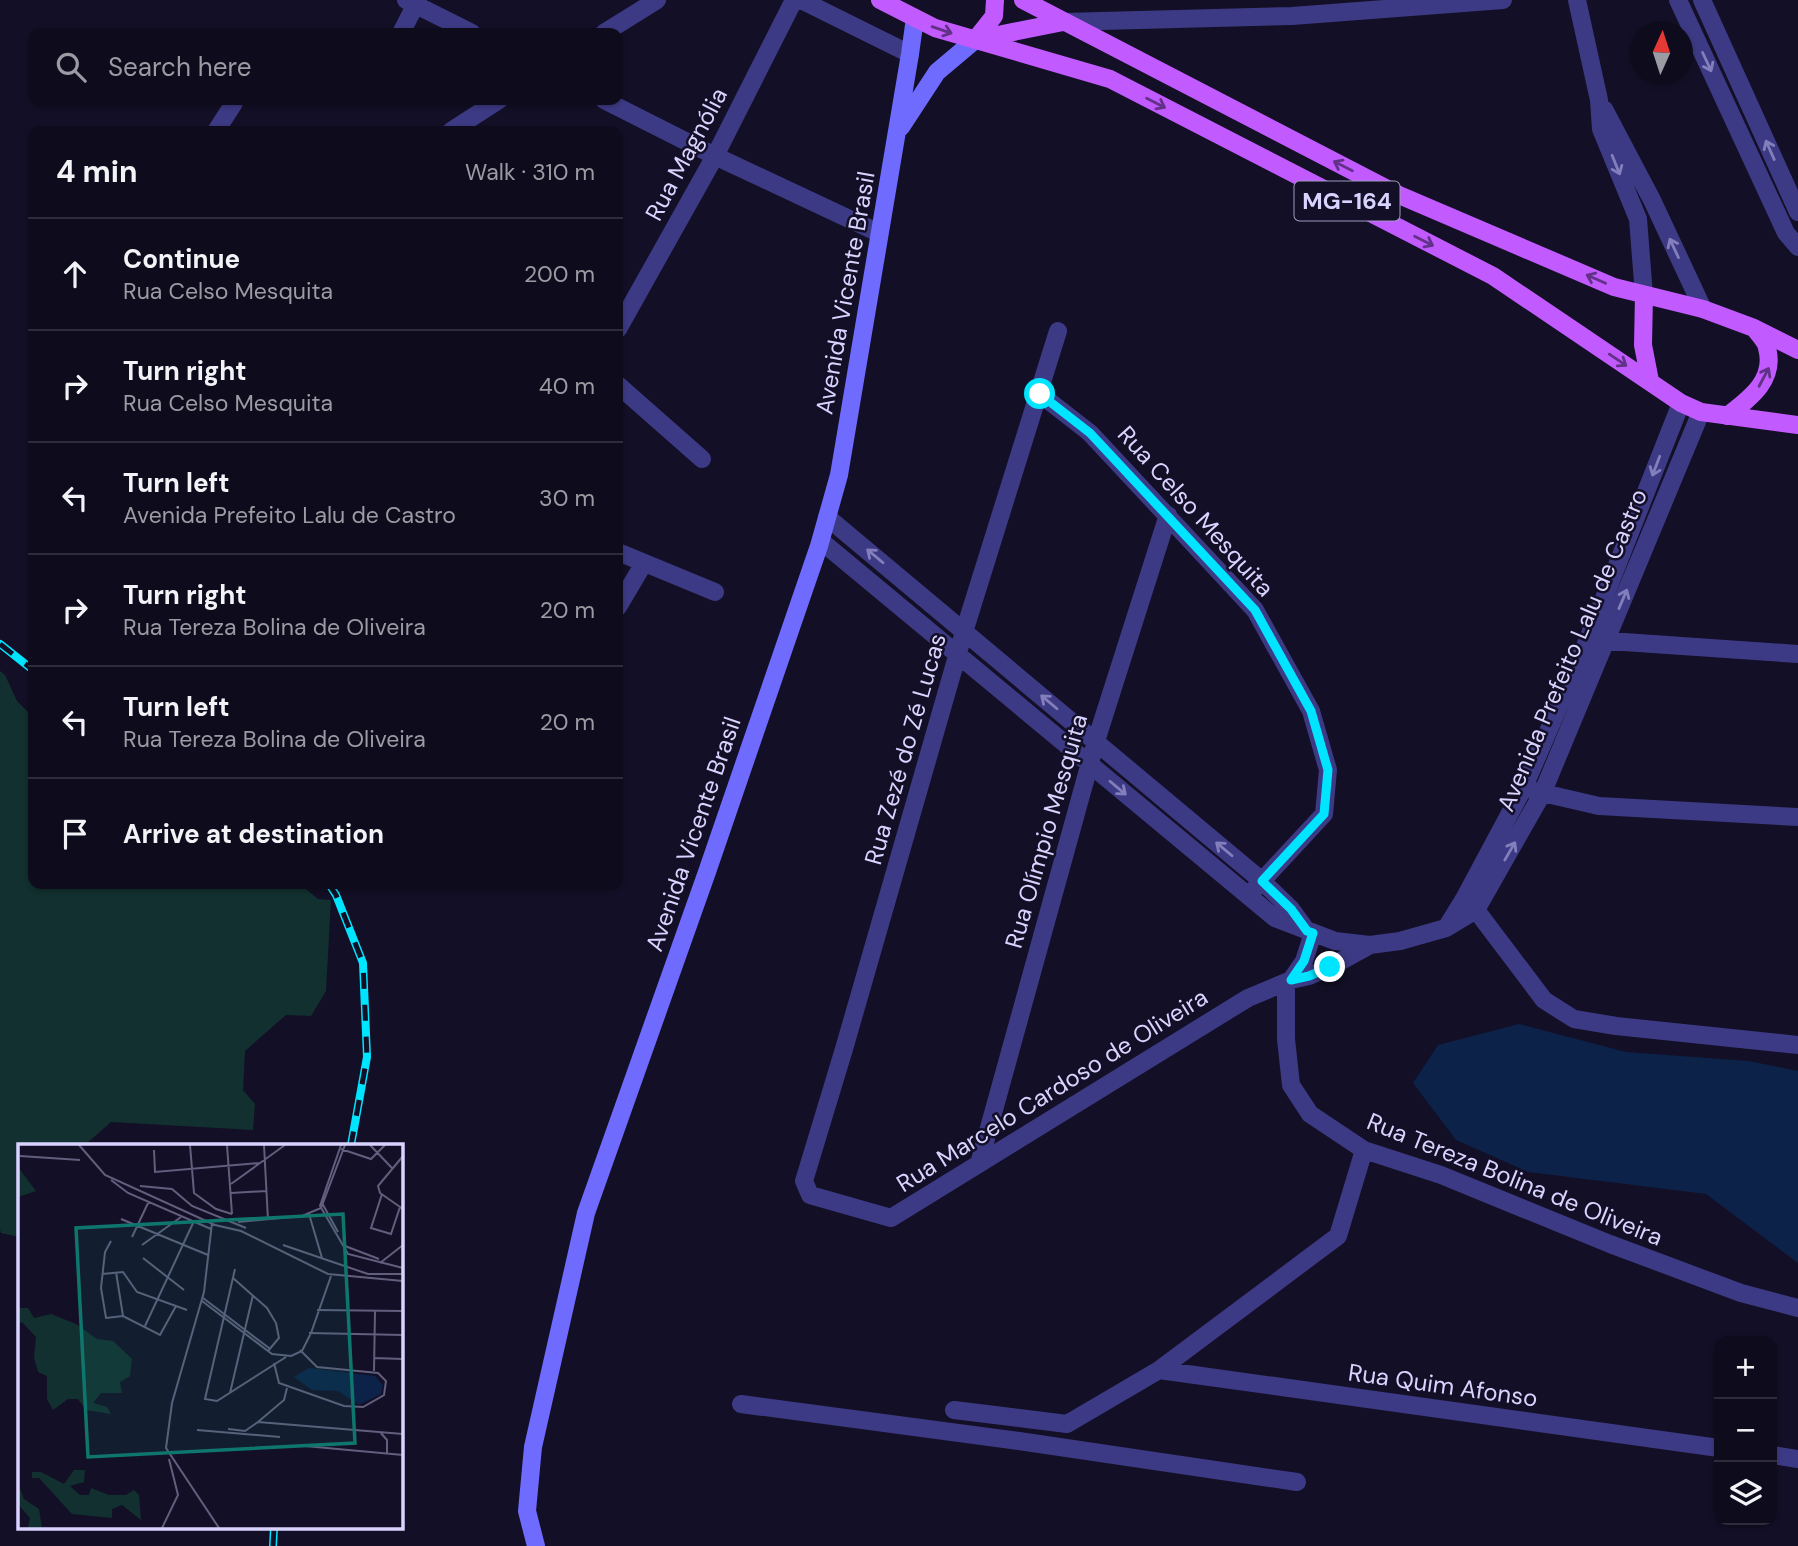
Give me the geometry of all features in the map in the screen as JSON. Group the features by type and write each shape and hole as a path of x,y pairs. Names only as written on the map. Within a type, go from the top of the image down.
{"main road":[{"name":"MG-164","path":"880,0 917,9 935,28 1110,79 1493,276 1650,382 1701,412 1798,425"},
{"path":"975,40 994,16 995,0"},
{"name":"MG-164","path":"1034,3 1063,22 1399,195 1614,287 1703,309 1754,328 1798,350"},
{"path":"975,40 1063,22"},
{"path":"1644,295 1643,345 1650,382"},
{"path":"1727,416 1752,398 1770,369 1767,346 1754,328"}],"street":[{"path":"612,28 657,0"},
{"name":"Rua Magnólia","path":"623,320 715,156 794,0"},
{"path":"802,0 910,54"},
{"path":"1063,22 1292,8 1503,0"},
{"path":"1577,0 1599,100 1601,129 1638,219 1644,295"},
{"path":"1678,0 1786,233 1798,247"},
{"path":"1702,0 1798,212"},
{"path":"403,28 413,1 463,28"},
{"name":"Avenida Vicente Brasil","path":"536,1546 527,1511 533,1447 586,1213 821,541 839,475 917,9"},
{"name":"Avenida Vicente Brasil","path":"897,133 937,72 975,40"},
{"path":"1599,100 1652,200 1703,309"},
{"path":"219,126 233,105"},
{"path":"459,126 491,105"},
{"path":"614,105 879,233"},
{"path":"1733,117 1752,109"},
{"name":"Rua Zezé do Zé Lucas","path":"804,1181 964,632 1058,331"},
{"path":"623,389 702,459"},
{"name":"Rua Celso Mesquita","path":"1040,394 1090,433 1255,610 1311,711 1328,770 1324,814 1248,896"},
{"name":"Avenida Prefeito Lalu de Castro","path":"821,541 1275,918 1335,941 1370,945 1400,941 1446,928 1470,904 1542,794 1681,402"},
{"name":"Avenida Prefeito Lalu de Castro","path":"1470,904 1701,412"},
{"name":"Rua Olímpio Mesquita","path":"979,1164 1096,741 1168,515"},
{"path":"827,517 1262,881 1310,932"},
{"path":"623,554 715,592"},
{"path":"623,599 644,563"},
{"path":"1596,640 1798,654"},
{"path":"1524,787 1542,794 1599,806 1798,817"},
{"path":"1470,904 1544,1000 1574,1019 1616,1026 1798,1045"},
{"name":"Rua Tereza Bolina de Oliveira","path":"1310,932 1304,961 1289,981 1286,1039 1291,1085 1310,1114 1364,1150 1441,1175 1610,1244 1741,1293 1798,1308"},
{"path":"1289,981 1330,967 1370,945"},
{"name":"Rua Marcelo Cardoso de Oliveira","path":"804,1181 810,1195 891,1218 1203,1024 1248,998 1289,981"},
{"path":"954,1410 1067,1424 1159,1370 1338,1236 1364,1150"},
{"name":"Rua Quim Afonso","path":"1159,1370 1714,1447"},
{"path":"741,1404 1063,1447 1297,1482"},
{"path":"1063,1447 1067,1424"},
{"path":"1777,1456 1798,1459"}],"green space":[{"path":"0,671 5,675 17,701 28,712 28,889 306,889 318,899 331,900 326,991 311,1016 286,1015 245,1051 243,1090 255,1104 253,1130 111,1122 86,1144 18,1144 18,1237 1,1233"}],"water":[{"path":"1519,1024 1626,1052 1749,1061 1798,1071 1798,1263 1706,1194 1528,1172 1456,1140 1413,1083 1438,1045"}],"railway":[{"path":"0,644 28,666"},
{"path":"332,889 363,963 367,1057 351,1144"},
{"path":"273,1546 274,1528"}],"route":[{"path":"1040,394 1090,433 1255,610 1311,711 1328,770 1324,814 1262,881 1291,909 1307,931 1313,933 1304,961 1291,980 1330,967"}]}
